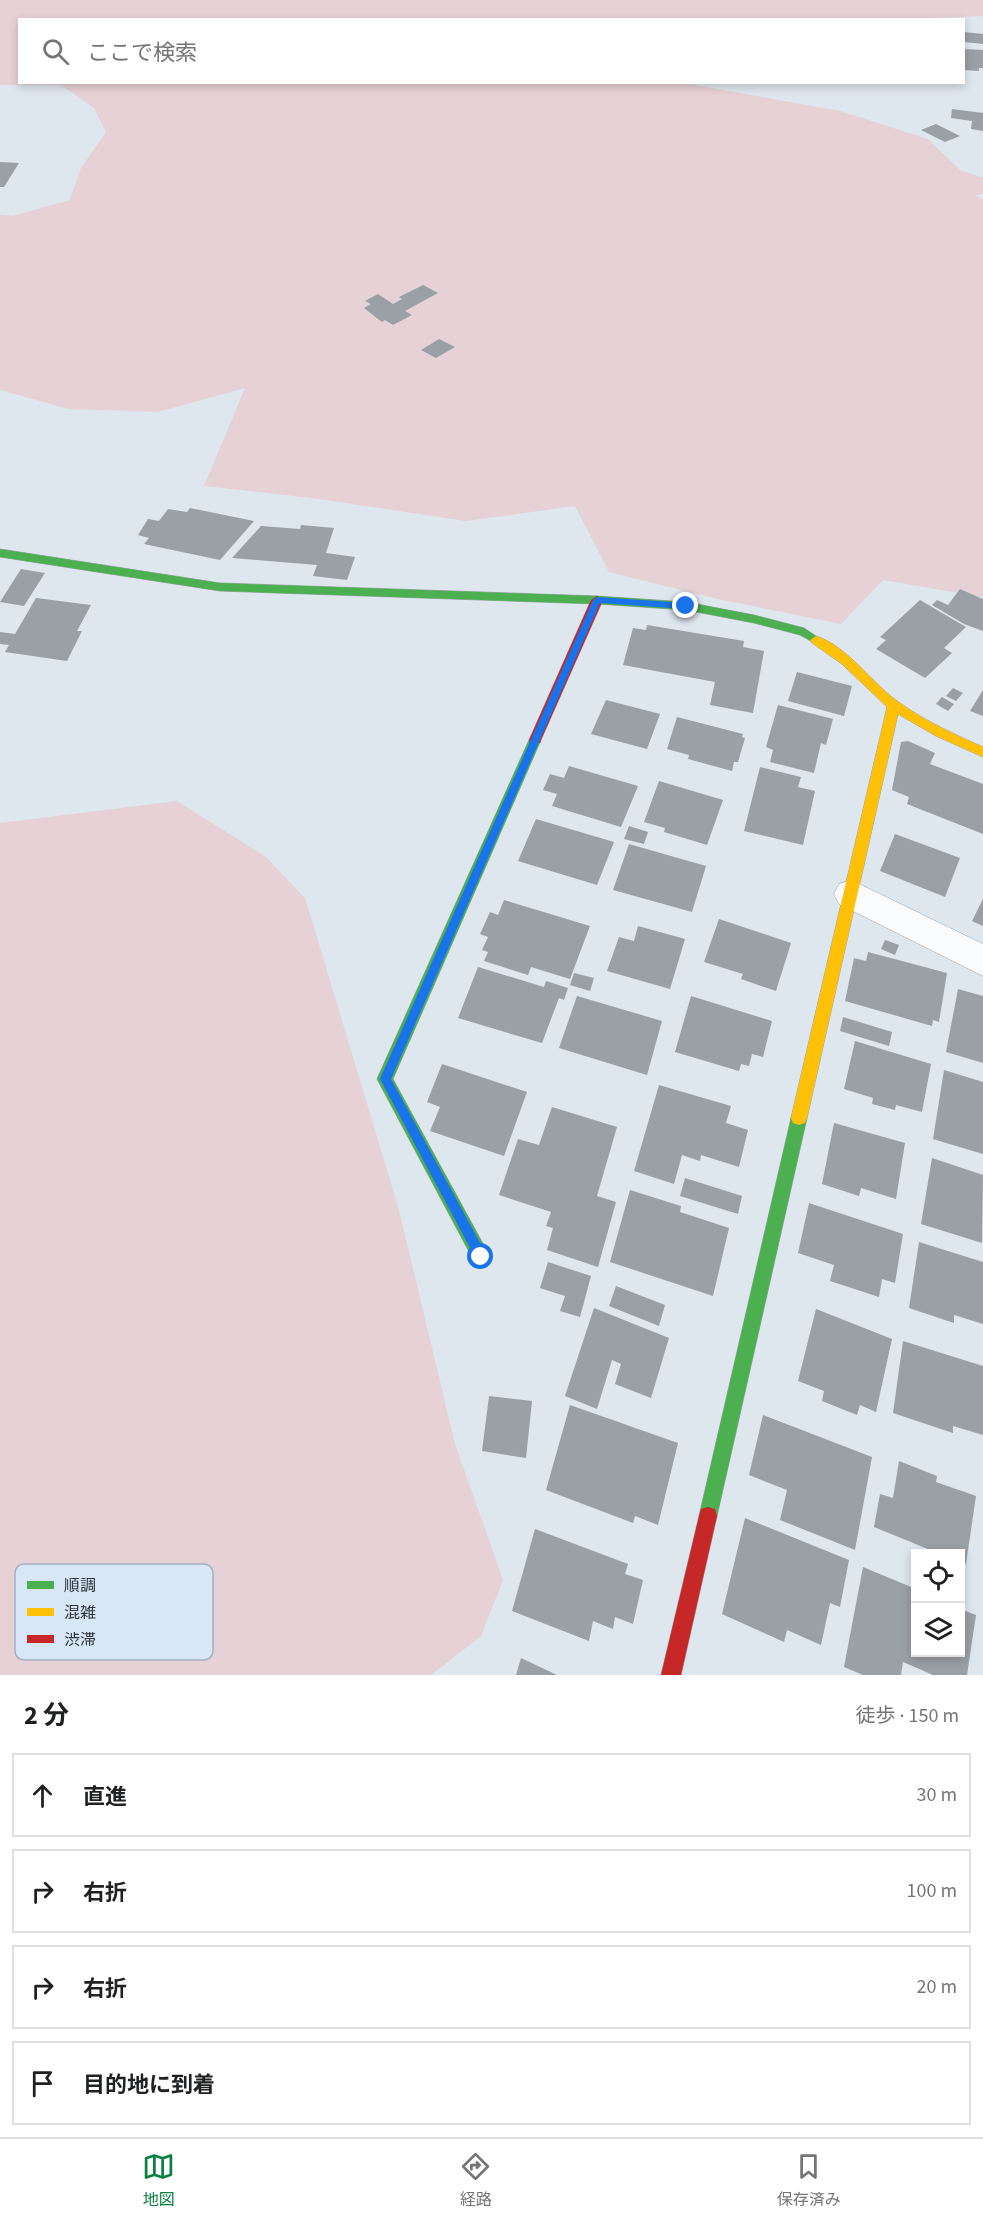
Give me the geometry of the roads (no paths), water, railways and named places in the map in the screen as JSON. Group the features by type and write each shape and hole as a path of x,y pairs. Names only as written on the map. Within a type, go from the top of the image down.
{"street":[{"path":"0,553 220,587 597,600 686,606 754,619 804,632 846,661 894,706 940,733 983,752"},
{"path":"481,1257 386,1079 597,600"},
{"path":"670,1675 894,706"},
{"path":"851,894 983,961"}]}
